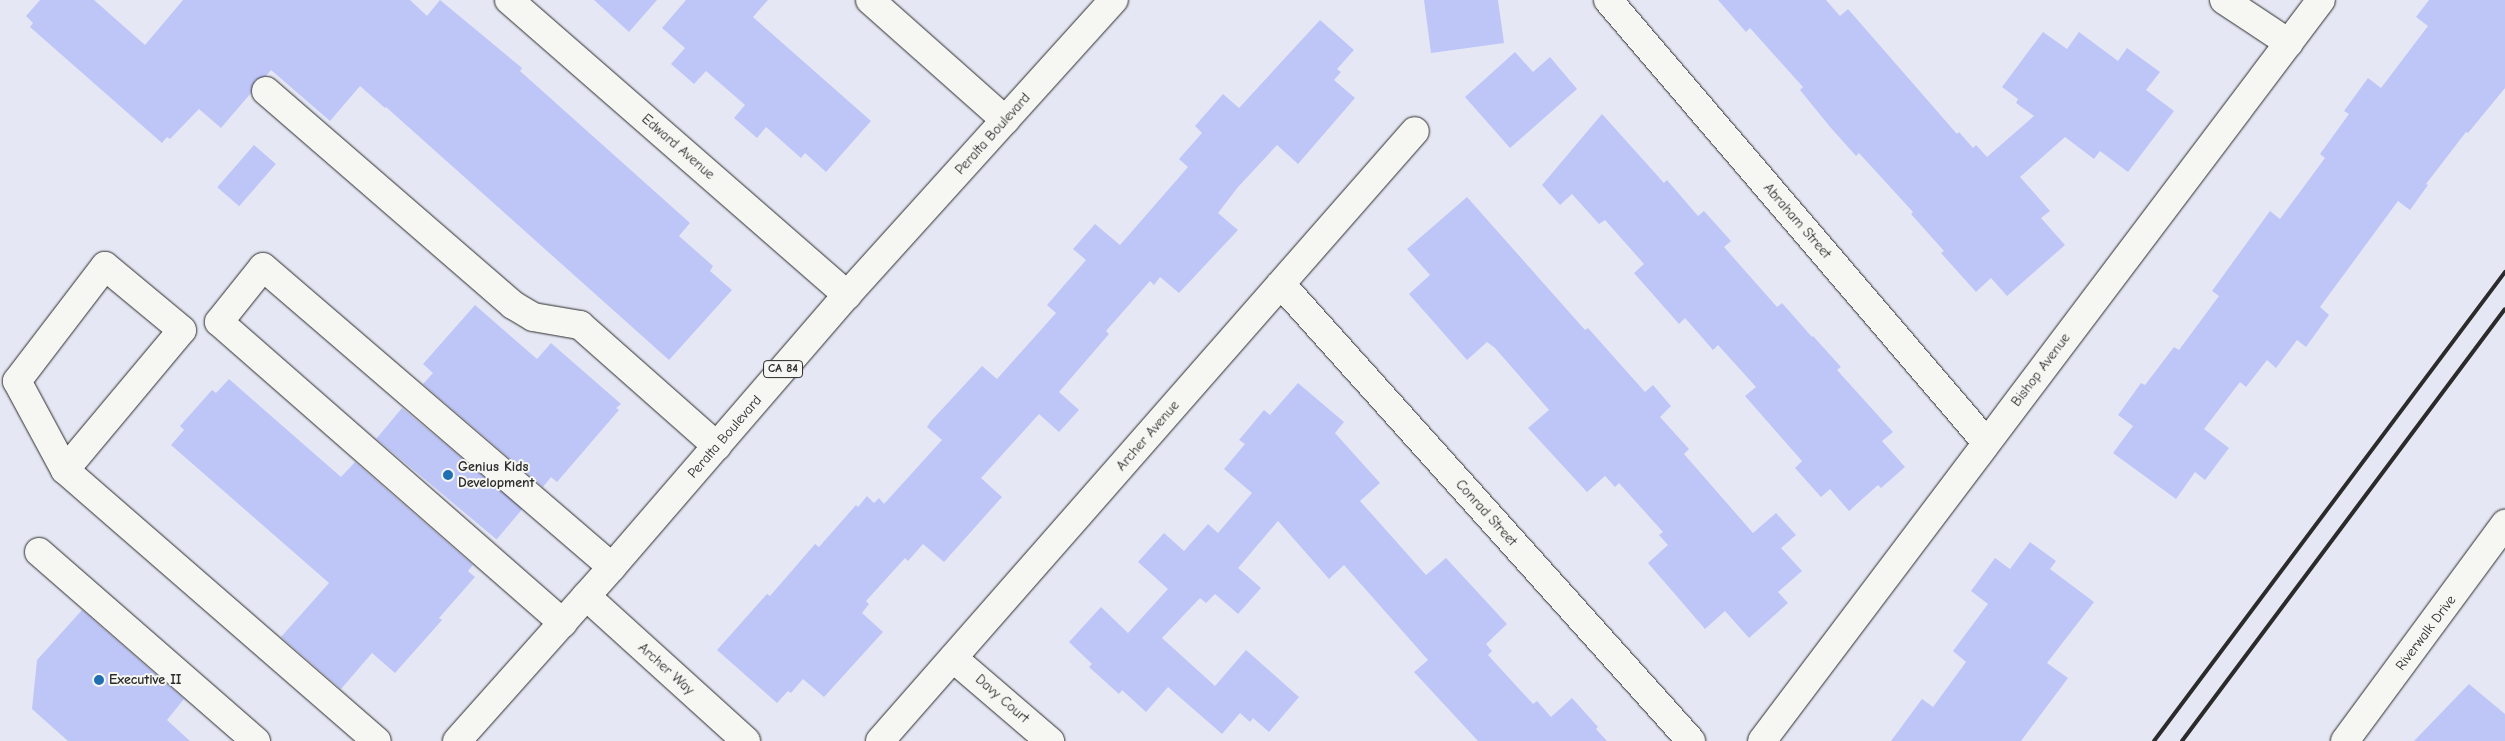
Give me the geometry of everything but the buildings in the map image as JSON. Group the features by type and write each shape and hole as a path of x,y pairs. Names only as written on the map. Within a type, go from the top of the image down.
{"street":[{"name":"Edward Avenue","path":"509,0 847,295"},
{"path":"870,0 1006,120"},
{"name":"Peralta Boulevard","path":"457,741 612,567 847,295 1114,0"},
{"name":"Abraham Street","path":"1608,0 1986,442"},
{"path":"2224,0 2289,43"},
{"name":"Bishop Avenue","path":"1762,741 2321,0"},
{"path":"266,91 513,305 532,317 580,325 717,446"},
{"name":"Archer Avenue","path":"880,741 1415,131"},
{"path":"65,470 182,330 105,266 17,381 65,470 377,741"},
{"path":"563,623 219,322 263,267 612,567"},
{"name":"Conrad Street","path":"1281,284 1691,741"},
{"name":"Riverwalk Drive","path":"2345,741 2505,524"},
{"path":"39,552 256,741"},
{"name":"Archer Way","path":"586,596 746,741"},
{"name":"Davy Court","path":"953,658 1050,741"}],"railway":[{"path":"2154,741 2505,272"},
{"path":"2182,741 2505,309"}],"place":[{"name":"Genius Kids Development","path":"448,475"},
{"name":"Executive II","path":"99,680"}]}
